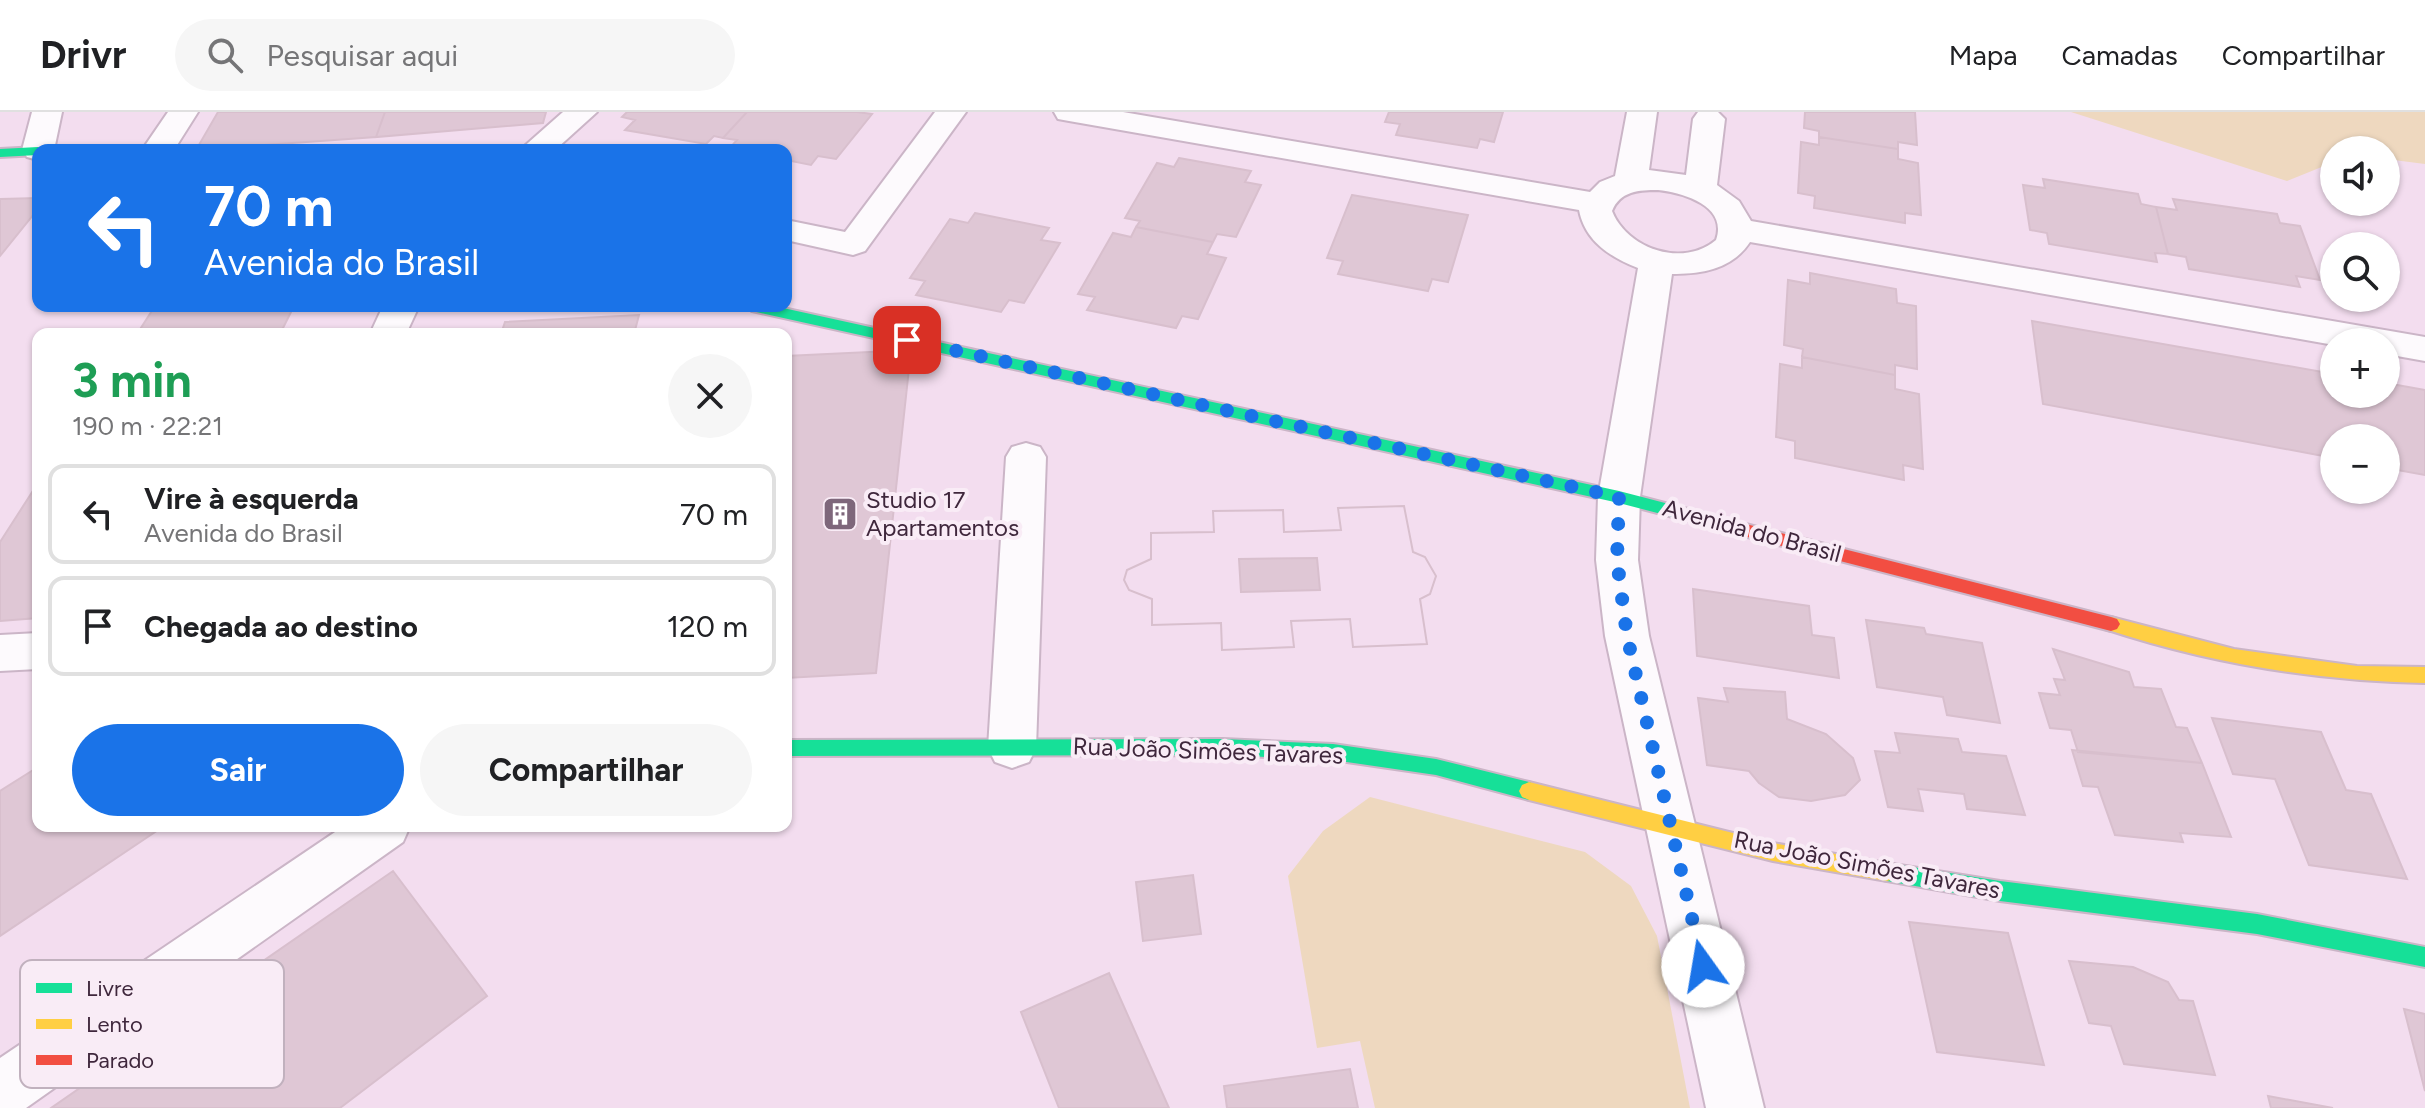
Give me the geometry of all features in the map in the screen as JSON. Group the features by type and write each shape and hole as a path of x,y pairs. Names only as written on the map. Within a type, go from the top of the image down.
{"street":[{"path":"39,144 47,112"},
{"path":"162,144 183,112"},
{"path":"543,144 582,112"},
{"path":"792,231 853,244 951,112"},
{"path":"1069,112 1598,203"},
{"path":"1631,181 1642,112"},
{"path":"1700,190 1709,119"},
{"path":"0,153 32,150"},
{"path":"1658,180 1700,190 1729,211 1736,229 1731,245 1713,257 1687,263 1657,261 1629,252 1608,237 1597,220 1598,203 1610,190 1631,181 1658,180"},
{"path":"1736,229 2320,331"},
{"path":"1657,261 1619,497 1617,560 1627,636 1735,1108"},
{"name":"Avenida do Brasil","path":"779,312 1619,497 2234,656 2357,674 2425,675"},
{"path":"2400,345 2425,349"},
{"path":"1012,748 1026,457"},
{"path":"0,653 32,651"},
{"name":"Rua João Simões Tavares","path":"792,748 1223,747 1333,752 1436,767 1773,852 2000,891 2257,924 2425,957"},
{"path":"191,960 376,832"},
{"path":"0,1092 20,1078"}],"shaded area":[{"path":"2071,112 2425,112 2425,164 2400,161 2400,136 2320,136 2320,168 2287,181"},
{"path":"1370,797 1585,852 1631,886 1657,936 1690,1108 1375,1108 1360,1041 1317,1048 1288,876 1323,831"}],"building":[{"path":"218,112 385,112 376,137 279,144 199,144"},
{"path":"385,112 546,112 543,123 376,137"},
{"path":"627,112 747,112 723,138 714,136 706,144 625,130 635,120 622,117"},
{"path":"747,112 872,114 836,159 818,156 811,165 792,161 792,144 733,144 737,140 723,138"},
{"path":"1389,112 1503,112 1494,142 1480,139 1477,148 1396,135 1400,124 1385,122"},
{"path":"1805,112 1915,112 1917,145 1898,142 1898,149 1819,137 1819,131 1804,128"},
{"path":"1819,137 1898,149 1898,159 1918,163 1921,215 1905,213 1905,223 1814,208 1815,196 1798,193 1801,142 1819,145"},
{"path":"1179,158 1251,171 1245,182 1261,185 1236,237 1217,234 1213,242 1136,227 1140,221 1125,218 1157,163 1174,167"},
{"path":"2043,179 2138,194 2141,204 2156,207 2168,254 2155,253 2157,262 2049,244 2047,233 2030,230 2023,185 2045,188"},
{"path":"1352,195 1468,215 1448,282 1432,279 1428,291 1338,274 1343,261 1327,258"},
{"path":"32,198 32,216 0,256 0,199"},
{"path":"2173,199 2277,214 2280,223 2300,226 2320,280 2296,276 2300,287 2189,269 2186,257 2168,254 2156,207 2177,210"},
{"path":"975,213 1049,228 1041,240 1060,243 1024,303 1009,300 1001,312 916,295 925,281 910,278 950,219 968,223"},
{"path":"1136,227 1213,242 1207,254 1226,258 1198,319 1182,316 1176,328 1087,310 1095,297 1078,294 1113,233 1131,237"},
{"path":"1810,273 1896,289 1897,303 1916,306 1917,369 1895,365 1895,375 1802,357 1803,349 1784,345 1788,280 1810,284"},
{"path":"151,312 291,312 283,328 141,328"},
{"path":"639,315 636,328 503,328 505,322"},
{"path":"2032,321 2320,372 2320,408 2400,408 2400,386 2425,390 2425,475 2400,471 2400,424 2320,424 2320,455 2043,404"},
{"name":"Studio 17 Apartamentos","path":"911,350 876,673 792,678 792,356"},
{"path":"1802,357 1895,375 1895,389 1919,394 1923,469 1903,465 1904,480 1795,458 1795,441 1776,437 1780,364 1802,368"},
{"path":"32,492 32,618 0,621 0,542"},
{"path":"1404,506 1413,552 1425,557 1436,576 1430,594 1420,599 1427,644 1353,647 1350,619 1291,621 1294,647 1222,650 1221,623 1152,625 1152,599 1129,590 1124,580 1127,570 1151,559 1151,533 1214,532 1213,511 1283,510 1284,532 1341,530 1338,508","holes":["1317,558 1320,590 1241,592 1239,559"]},
{"path":"1404,506 1413,552 1425,557 1436,576 1430,594 1420,599 1427,644 1353,647 1350,619 1291,621 1294,647 1222,650 1221,623 1152,625 1152,599 1129,590 1124,580 1127,570 1151,559 1151,533 1214,532 1213,511 1283,510 1284,532 1341,530 1338,508"},
{"path":"1693,589 1809,606 1812,635 1834,638 1839,678 1697,656"},
{"path":"1866,620 1924,628 1926,634 1982,643 2000,723 1947,715 1943,697 1877,687"},
{"path":"2053,649 2129,672 2134,687 2161,689 2176,727 2187,728 2202,763 2078,752 2071,730 2050,728 2039,693 2060,695 2054,679 2065,680"},
{"path":"1724,688 1785,692 1787,719 1826,734 1853,758 1860,780 1845,795 1811,801 1779,797 1759,783 1749,771 1707,765 1698,698 1728,702"},
{"path":"2212,718 2321,732 2346,790 2371,794 2407,879 2309,865 2275,779 2233,774"},
{"path":"1895,733 1958,739 1962,752 2006,756 2025,815 1967,809 1964,794 1918,789 1923,811 1888,807 1875,751 1900,753"},
{"path":"2072,750 2202,763 2231,837 2180,833 2183,842 2115,835 2098,787 2083,786"},
{"path":"32,771 32,832 155,832 0,936 0,791"},
{"path":"393,871 487,996 340,1108 51,1108 80,1088 284,1088 284,960 265,960"},
{"path":"1193,875 1201,934 1143,941 1136,882"},
{"path":"1909,922 2008,933 2044,1065 1937,1052"},
{"path":"2069,961 2133,967 2168,982 2179,1000 2193,1001 2215,1075 2124,1064 2111,1026 2089,1023"},
{"path":"1109,973 1169,1108 1059,1108 1021,1012"},
{"path":"2404,1009 2425,1014 2425,1091"},
{"path":"1350,1069 1358,1108 1227,1108 1224,1086"},
{"path":"2268,1096 2333,1108 2271,1108"}],"traffic: fast":[{"path":"0,153 32,151"},
{"path":"779,312 1619,497 1738,528"},
{"path":"792,748 1223,747 1333,752 1436,767 1529,791"},
{"path":"1887,872 2000,891 2257,924 2425,957"}],"traffic: slow":[{"path":"2111,624 2234,656 2357,674 2425,675"},
{"path":"1529,791 1773,852 1887,872"}],"traffic: jam":[{"path":"1738,528 2111,624"}],"place":[{"name":"Studio 17 Apartamentos","path":"840,514"}],"route":[{"path":"907,340 1619,497 1617,560 1627,636 1703,966"}]}
